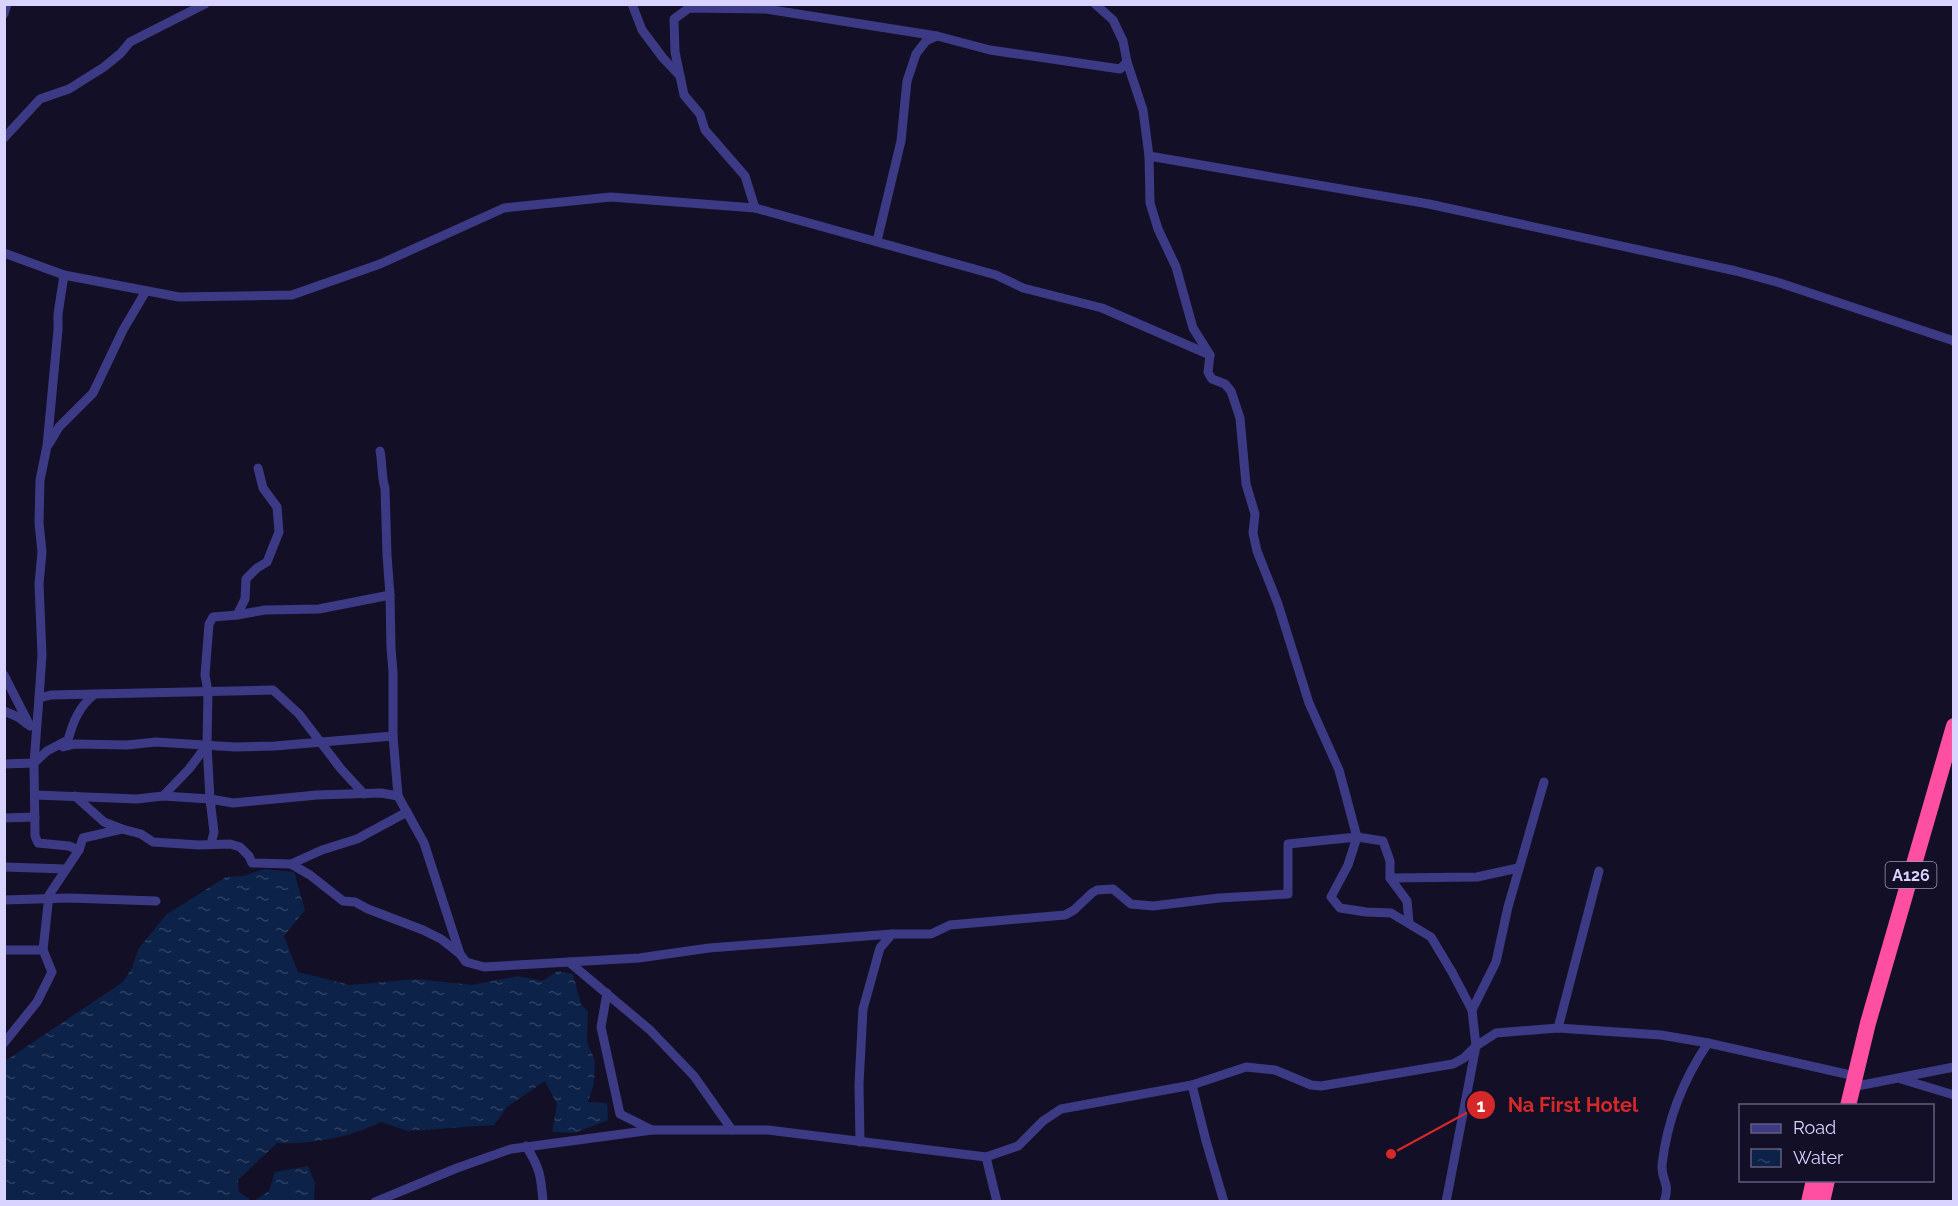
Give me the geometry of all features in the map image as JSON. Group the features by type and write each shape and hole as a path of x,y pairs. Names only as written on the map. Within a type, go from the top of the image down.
{"highway":[{"name":"A126","path":"1848,1104 1849,1081 1856,1044 1868,1023 1953,726"},
{"name":"A126","path":"1838,1104 1849,1081"},
{"path":"1809,1202 1814,1182"},
{"path":"1822,1202 1827,1182"}],"street":[{"path":"4,14 7,4"},
{"path":"4,138 40,99 69,89 104,67 122,53 130,42 205,4"},
{"path":"632,4 642,30 680,76"},
{"path":"1095,4 1113,20 1123,41 1127,62 1143,110 1149,156 1150,203 1158,228 1176,267 1193,328 1210,355 1208,372 1212,379 1225,384 1231,391 1240,418 1246,484 1255,514 1253,533 1257,551 1278,604 1310,703 1339,770 1357,837 1348,864 1331,897 1340,908 1391,913 1431,937 1472,1010 1476,1046 1446,1202"},
{"path":"755,208 745,176 705,130 700,114 684,95 675,52 674,19 689,8 780,10 937,36 990,50 1083,65 1120,69 1127,62"},
{"path":"877,241 901,141 907,81 916,54 927,41 937,36"},
{"path":"1149,156 1429,204 1736,271 1780,283 1953,341"},
{"path":"4,254 64,275 179,297 292,295 380,264 504,208 611,197 755,208 996,276 1023,288 1102,308 1210,355"},
{"path":"64,275 58,314 47,446 40,480 39,523 42,552 39,584 42,655 34,763 35,836 38,843 69,846 79,850"},
{"path":"47,446 59,427 93,393 123,330 147,291"},
{"path":"380,451 384,474 382,483 385,488 390,648 393,672 393,736 399,796 424,843 460,954"},
{"path":"237,615 245,599 246,579 256,568 267,562 279,532 277,507 263,488 258,468"},
{"path":"211,844 214,832 210,799 207,745 208,692 205,675 209,624 213,618 265,610 328,608 390,595"},
{"path":"4,675 30,726 35,742"},
{"path":"39,698 51,695 273,690 299,714 341,769 364,794"},
{"path":"53,749 68,740 73,720 88,699 95,694"},
{"path":"4,711 30,726"},
{"path":"4,764 34,763 47,751 75,744 127,745 156,742 275,746 393,736"},
{"path":"163,796 189,769 207,745"},
{"path":"1472,1010 1496,962 1518,868 1544,782"},
{"path":"35,795 137,799 163,796 233,802 316,795 381,793 399,796"},
{"path":"75,796 104,822 141,834 153,842 230,844 240,847 252,863 291,864 322,850 357,839 407,812"},
{"path":"4,818 35,817"},
{"path":"4,1043 37,1002 52,972 43,950 49,898 79,850 83,838 122,829"},
{"path":"291,864 310,875 343,901 355,902 423,930 441,939 460,954 466,962 484,967 639,958 709,948 891,934 932,934 950,925 1065,915 1097,890 1113,890 1131,904 1153,906 1220,898 1288,894 1288,844 1357,837 1383,841 1390,861 1390,878 1407,901 1409,923"},
{"path":"4,867 66,869"},
{"path":"1390,878 1477,877 1518,868"},
{"path":"1558,1028 1599,871"},
{"path":"4,900 49,898 156,902"},
{"path":"860,1142 859,1084 863,1010 880,948 891,934"},
{"path":"4,950 43,950"},
{"path":"568,962 650,1030 694,1076 732,1130"},
{"path":"607,993 601,1027 620,1113 652,1130"},
{"path":"375,1202 457,1168 511,1149 652,1130 768,1130 986,1157 1018,1146 1043,1121 1061,1109 1192,1085 1246,1067 1275,1070 1311,1085 1332,1085 1453,1064 1496,1033 1558,1028 1661,1035 1708,1043 1849,1081 1899,1078 1953,1067"},
{"path":"1664,1202 1668,1185 1662,1169 1668,1129 1683,1084 1708,1043"},
{"path":"1899,1078 1953,1095"},
{"path":"1192,1085 1224,1202"},
{"path":"526,1146 535,1159 542,1178 543,1202"},
{"path":"986,1157 997,1202"}],"water":[{"path":"264,869 294,872 305,910 284,936 298,972 350,985 416,979 472,985 518,976 542,981 558,971 573,974 581,1004 588,1012 587,1042 595,1061 594,1083 588,1102 607,1103 608,1120 574,1133 552,1132 557,1104 545,1081 507,1107 494,1125 408,1131 381,1122 357,1132 330,1139 303,1143 277,1143 238,1180 239,1192 252,1201 5,1201 5,1061 123,982 132,968 139,948 167,914 226,877 243,876"},
{"path":"308,1166 315,1183 314,1201 254,1201 269,1191 275,1172"}],"place":[{"name":"Na First Hotel","path":"1391,1154"}]}
